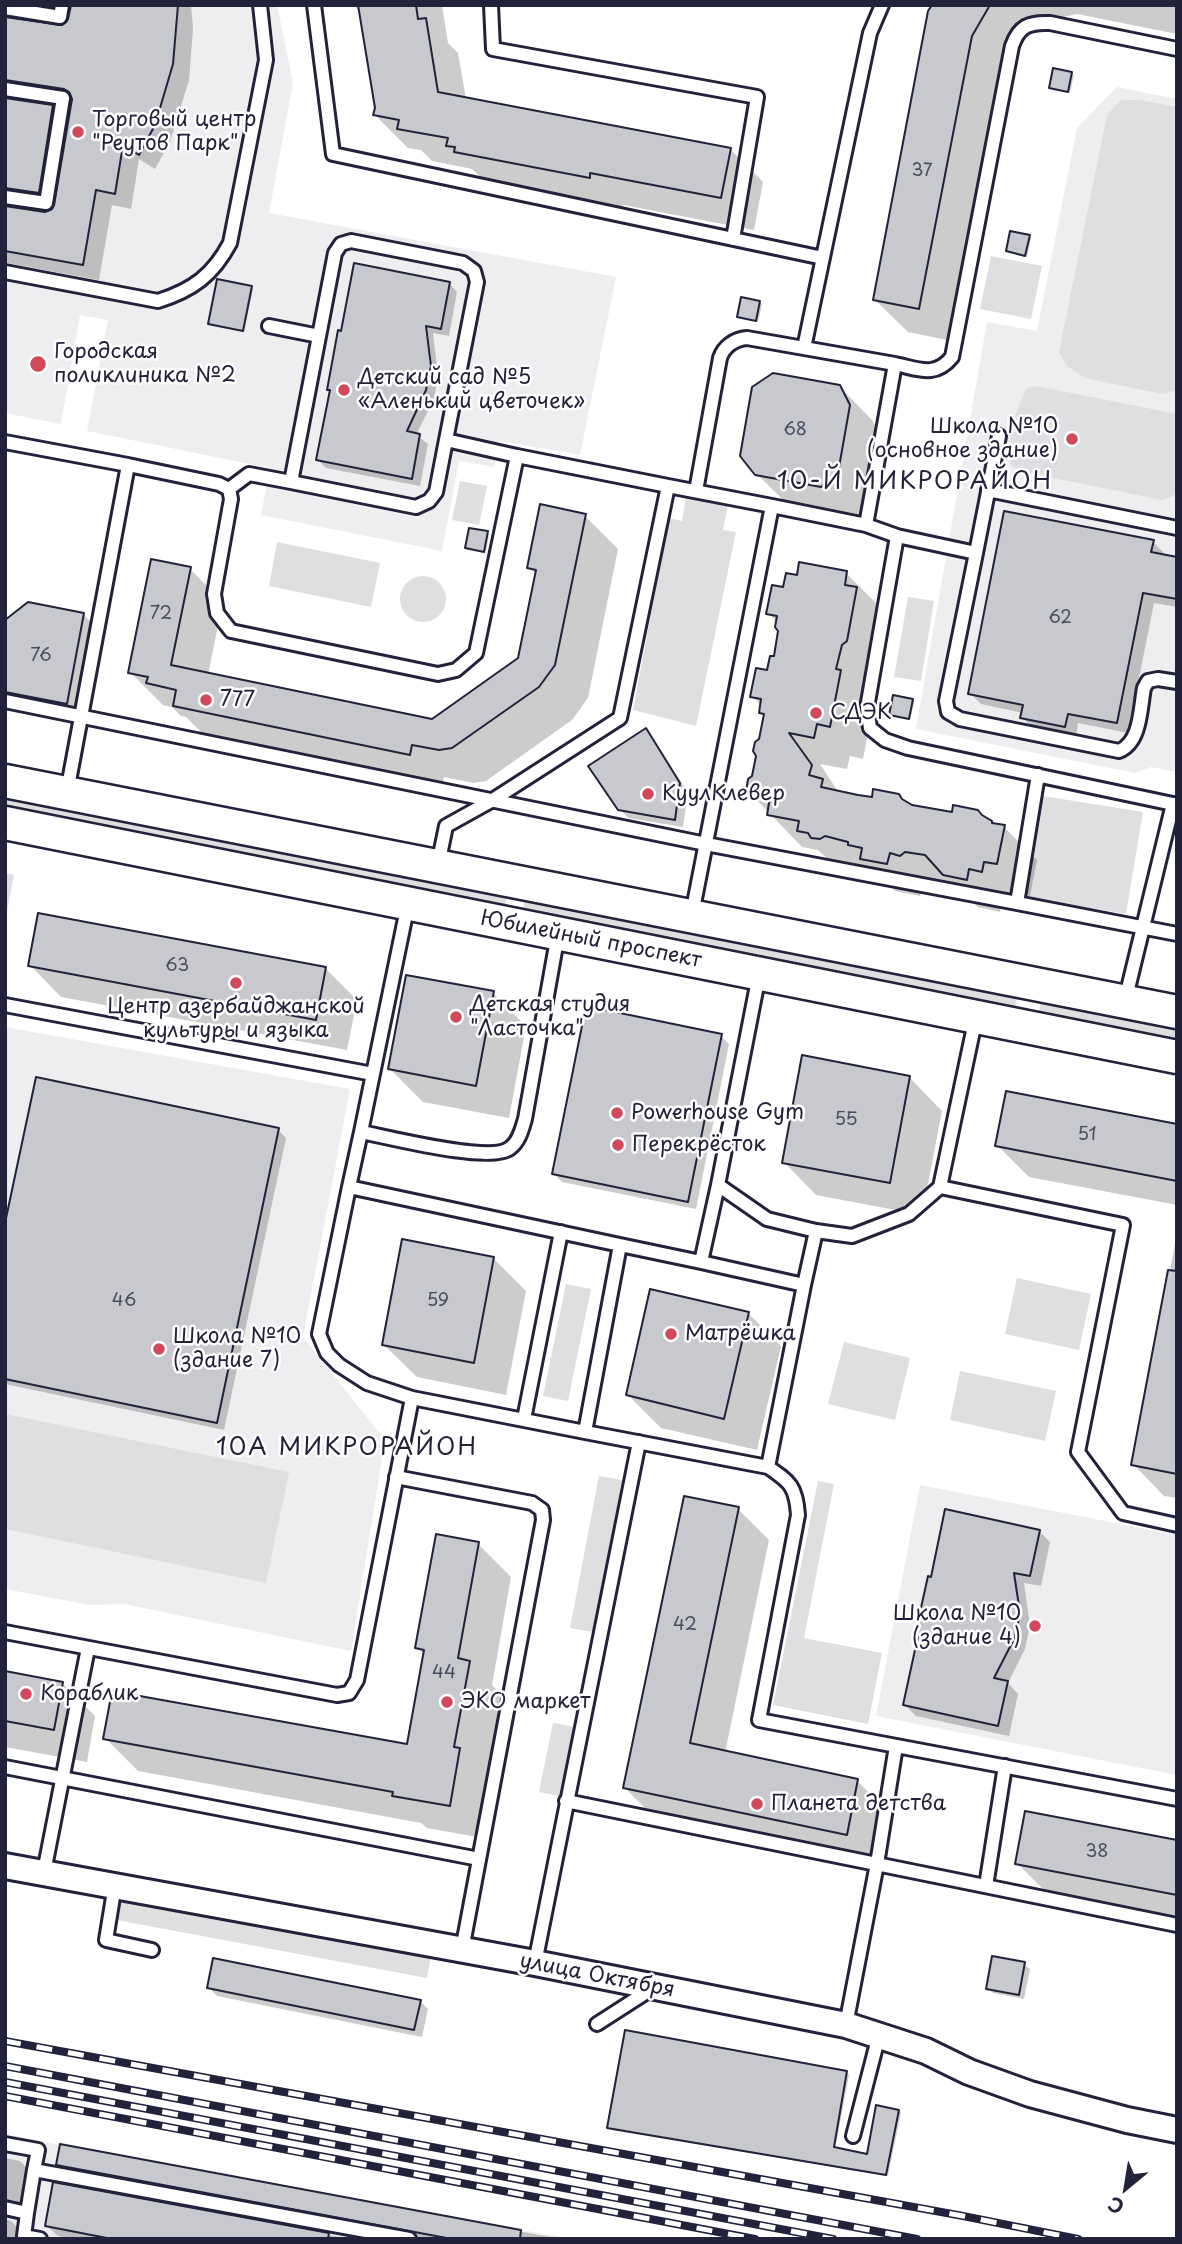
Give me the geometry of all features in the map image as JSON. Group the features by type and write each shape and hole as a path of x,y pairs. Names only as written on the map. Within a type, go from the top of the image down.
{"street":[{"name":"Юбилейный проспект","path":"5,781 1177,1012"},
{"name":"Юбилейный проспект","path":"5,823 1177,1056"},
{"name":"улица Октября","path":"5,1866 535,1963 846,2025 926,2051 969,2072 1030,2094 1127,2120 1177,2130"}],"lane":[{"path":"5,8 60,17 62,5"},
{"path":"5,272 158,301 190,288 220,261 230,243 266,60 260,5"},
{"path":"314,5 333,154 823,258"},
{"path":"491,5 493,49 757,97 733,239"},
{"path":"804,348 870,33 881,5"},
{"path":"696,491 720,358 725,348 735,341 747,338 932,371 943,369 952,357 1012,46 1016,35 1024,26 1034,22 1050,23 1177,49"},
{"path":"5,89 62,98 46,203 5,197"},
{"path":"229,489 249,474 416,507 429,501 436,492 477,282 474,271 463,263 351,241 341,244 335,253 291,482"},
{"path":"269,326 319,336"},
{"path":"866,525 895,365"},
{"path":"999,436 946,701 948,712 960,719 1119,751 1134,740 1144,688 1148,681 1158,679 1177,682"},
{"path":"446,440 866,525 897,536 976,553"},
{"path":"5,442 219,484 229,489 232,499 214,594 217,613 231,631 438,674 456,670 468,661 476,653 480,642 517,456"},
{"path":"67,793 128,465"},
{"path":"438,867 446,826 491,801 620,718 668,486"},
{"path":"988,491 1177,528"},
{"path":"692,916 772,506"},
{"path":"897,536 867,708 870,728 885,740 908,748 1175,804 1125,1002"},
{"path":"5,701 706,844 1177,934"},
{"path":"1017,904 1038,775"},
{"path":"408,904 319,1334 334,1368 367,1383 412,1398 768,1467 791,1483 797,1499 798,1515 759,1720 1177,1799"},
{"path":"361,1132 477,1154 497,1154 510,1149 520,1136 524,1119 558,933"},
{"path":"701,1262 760,973"},
{"path":"5,1005 373,1074"},
{"path":"718,1185 766,1219 816,1231 852,1236 909,1214 940,1187 976,1017"},
{"path":"349,1187 803,1285"},
{"path":"940,1187 1123,1225 1077,1452 1123,1513 1177,1525"},
{"path":"768,1467 816,1231"},
{"path":"524,1419 561,1232"},
{"path":"585,1432 620,1245"},
{"path":"5,1632 337,1695 349,1693 357,1680 412,1398"},
{"path":"535,1963 639,1442"},
{"path":"396,1477 532,1503 542,1510 543,1521 462,1950"},
{"path":"44,1872 88,1648"},
{"path":"846,2025 877,1864 896,1746"},
{"path":"986,1886 1005,1766"},
{"path":"5,1767 479,1859"},
{"path":"566,1801 1177,1924"},
{"path":"115,1885 106,1940 152,1950"},
{"path":"597,2024 655,1987"},
{"path":"853,2136 878,2035"},
{"path":"5,2144 38,2150 24,2235 40,2239"},
{"path":"34,2170 340,2232 409,2239"},
{"path":"5,2208 27,2213"}],"shaded area":[{"path":"5,5 277,5 293,83 269,213 616,277 580,455 500,441 494,467 459,461 442,551 261,515 270,468 87,431 108,320 80,315 61,424 5,413"},
{"name":"Школа №10 (основное здание)","path":"1117,87 1177,99 1177,772 1151,767 1135,773 916,729 987,322 1037,331 1077,128"},
{"path":"1121,100 1141,100 1177,107 1177,390 1163,394 1084,378 1067,366 1059,352 1107,115"},
{"path":"991,256 1042,266 1031,319 980,309"},
{"path":"1036,386 1177,414 1177,491 1162,500 1019,471 1011,465 1013,425 1027,388"},
{"path":"460,481 487,486 479,525 452,520"},
{"path":"686,497 728,505 723,530 736,532 696,726 633,710 669,518 682,521"},
{"path":"277,542 380,563 371,607 269,586"},
{"path":"423,576 439,583 446,599 439,615 423,622 407,615 400,599 407,583"},
{"path":"908,597 934,601 921,681 894,677"},
{"path":"1043,796 1143,812 1126,914 1026,897"},
{"path":"8,798 507,896 505,905 6,807"},
{"path":"5,873 14,875 5,921"},
{"path":"525,900 1017,997 1015,1007 523,910"},
{"path":"1041,1001 1177,1029 1177,1039 1039,1011"},
{"name":"Школа №10 (здание 7)","path":"5,1027 350,1089 303,1337 385,1440 351,1651 124,1604 90,1605 5,1589"},
{"path":"1017,1278 1091,1294 1079,1350 1005,1334"},
{"path":"566,1284 591,1289 568,1401 543,1396"},
{"path":"844,1342 910,1358 895,1420 828,1404"},
{"path":"960,1371 1056,1391 1045,1441 950,1420"},
{"path":"5,1414 289,1472 266,1583 5,1529"},
{"path":"599,1476 622,1480 593,1632 570,1628"},
{"path":"818,1481 834,1484 804,1638 882,1653 868,1724 773,1705"},
{"name":"Школа №10 (здание 4)","path":"920,1485 1177,1535 1177,1775 876,1716"},
{"path":"553,1723 574,1727 560,1796 539,1792"},
{"path":"116,1898 431,1956 427,1978 111,1919"},
{"path":"5,2134 56,2144 571,2239 5,2239"}],"building":[{"name":"Торговый центр \"Реутов Парк\"","path":"71,5 178,5 173,64 155,125 139,155 123,145 115,194 96,190 83,265 5,251 5,206 45,212 54,205 72,99 64,89 5,80 5,17 62,25 68,19"},
{"path":"358,5 416,5 418,19 426,18 438,92 731,148 721,198 590,173 590,178 454,152 455,147 446,146 448,138 397,129 399,120 373,115 375,108"},
{"path":"932,5 990,5 972,36 919,309 873,300 928,11"},
{"path":"1053,68 1072,72 1068,92 1049,88"},
{"path":"5,98 53,105 39,193 5,188"},
{"path":"1010,231 1030,235 1025,256 1006,251"},
{"path":"354,263 450,282 441,329 426,326 431,366 426,390 407,431 420,434 412,479 316,460 330,390 327,390 338,330 341,331"},
{"path":"217,279 252,286 243,331 208,324"},
{"path":"741,297 760,301 756,321 737,317"},
{"path":"773,373 840,385 850,405 838,473 821,487 755,475 740,456 752,387"},
{"path":"540,504 586,514 555,665 539,687 452,748 439,750 412,745 410,755 173,706 176,690 146,683 148,677 128,673 151,559 191,567 171,665 432,719 518,658 536,570 527,568"},
{"path":"1004,511 1154,540 1151,552 1177,557 1177,599 1143,593 1117,723 1068,714 1065,727 1020,718 1023,705 968,694"},
{"path":"469,528 488,531 484,552 465,548"},
{"path":"799,562 847,571 845,585 857,587 847,641 842,645 836,669 841,670 830,727 817,724 814,738 789,733 812,765 809,775 823,779 821,787 858,795 872,797 873,789 899,794 912,805 952,812 953,805 978,810 992,823 1005,825 997,864 984,862 982,872 969,869 967,880 943,875 925,855 905,852 900,856 890,853 887,864 860,859 862,848 825,836 820,839 811,838 808,833 797,831 799,821 767,815 770,797 746,791 748,779 752,776 756,756 753,751 755,742 759,739 764,714 759,713 761,699 750,697 756,668 767,670 770,656 774,656 778,631 775,627 777,616 766,614 772,585 783,587 786,573 797,575"},
{"path":"28,602 84,613 67,704 5,692 5,620"},
{"path":"893,695 913,699 909,719 889,715"},
{"path":"646,728 680,783 675,820 618,810 588,766"},
{"path":"38,913 326,967 316,1020 28,966"},
{"path":"406,975 494,991 476,1086 388,1069"},
{"path":"586,1006 722,1034 688,1202 552,1174"},
{"path":"802,1055 910,1076 890,1183 782,1163"},
{"path":"36,1077 279,1128 217,1423 5,1379 5,1223"},
{"path":"1006,1091 1177,1124 1177,1181 995,1146"},
{"path":"402,1239 494,1257 474,1363 382,1345"},
{"path":"1168,1270 1177,1271 1177,1474 1131,1465"},
{"path":"650,1289 749,1312 724,1419 626,1395"},
{"path":"684,1496 739,1507 690,1743 858,1779 847,1835 623,1788"},
{"path":"945,1509 1040,1530 1030,1576 1014,1573 1020,1613 1015,1637 994,1678 1008,1681 998,1726 903,1705 918,1636 915,1635 928,1576 931,1577"},
{"path":"436,1534 479,1542 458,1658 470,1661 454,1747 460,1748 450,1806 392,1796 393,1792 103,1739 112,1691 407,1744 424,1650 415,1648"},
{"path":"5,1671 63,1682 54,1730 5,1721"},
{"path":"1025,1811 1177,1840 1177,1895 1015,1864"},
{"path":"992,1956 1025,1962 1019,1995 986,1989"},
{"path":"213,1958 421,2000 414,2030 207,1988"},
{"path":"625,2030 847,2071 834,2147 867,2154 876,2105 899,2110 886,2175 607,2128"},
{"path":"60,2144 521,2230 520,2239 452,2239 56,2165"},
{"path":"53,2182 329,2233 328,2239 112,2239 45,2226"}],"railway":[{"path":"5,2041 1078,2239"},
{"path":"5,2066 917,2239"},
{"path":"5,2082 833,2239"},
{"path":"5,2096 755,2239"}],"place":[{"name":"Торговый центр \"Реутов Парк\"","path":"78,132"},
{"name":"Городская поликлиника №2","path":"38,364"},
{"name":"Детский сад №5 «Аленький цветочек»","path":"344,390"},
{"name":"Школа №10 (основное здание)","path":"1072,439"},
{"name":"777","path":"206,700"},
{"name":"СДЭК","path":"816,713"},
{"name":"КуулКлевер","path":"648,794"},
{"name":"Центр азербайджанской культуры и языка","path":"236,983"},
{"name":"Детская студия \"Ласточка\"","path":"456,1017"},
{"name":"Powerhouse Gym","path":"617,1113"},
{"name":"Перекрёсток","path":"618,1145"},
{"name":"Матрёшка","path":"671,1334"},
{"name":"Школа №10 (здание 7)","path":"159,1349"},
{"name":"Школа №10 (здание 4)","path":"1035,1626"},
{"name":"Кораблик","path":"26,1694"},
{"name":"ЭКО маркет","path":"447,1702"},
{"name":"Планета детства","path":"757,1804"}],"district":[{"name":"10-Й МИКРОРАЙОН","path":"915,482"},
{"name":"10А МИКРОРАЙОН","path":"347,1448"}]}
